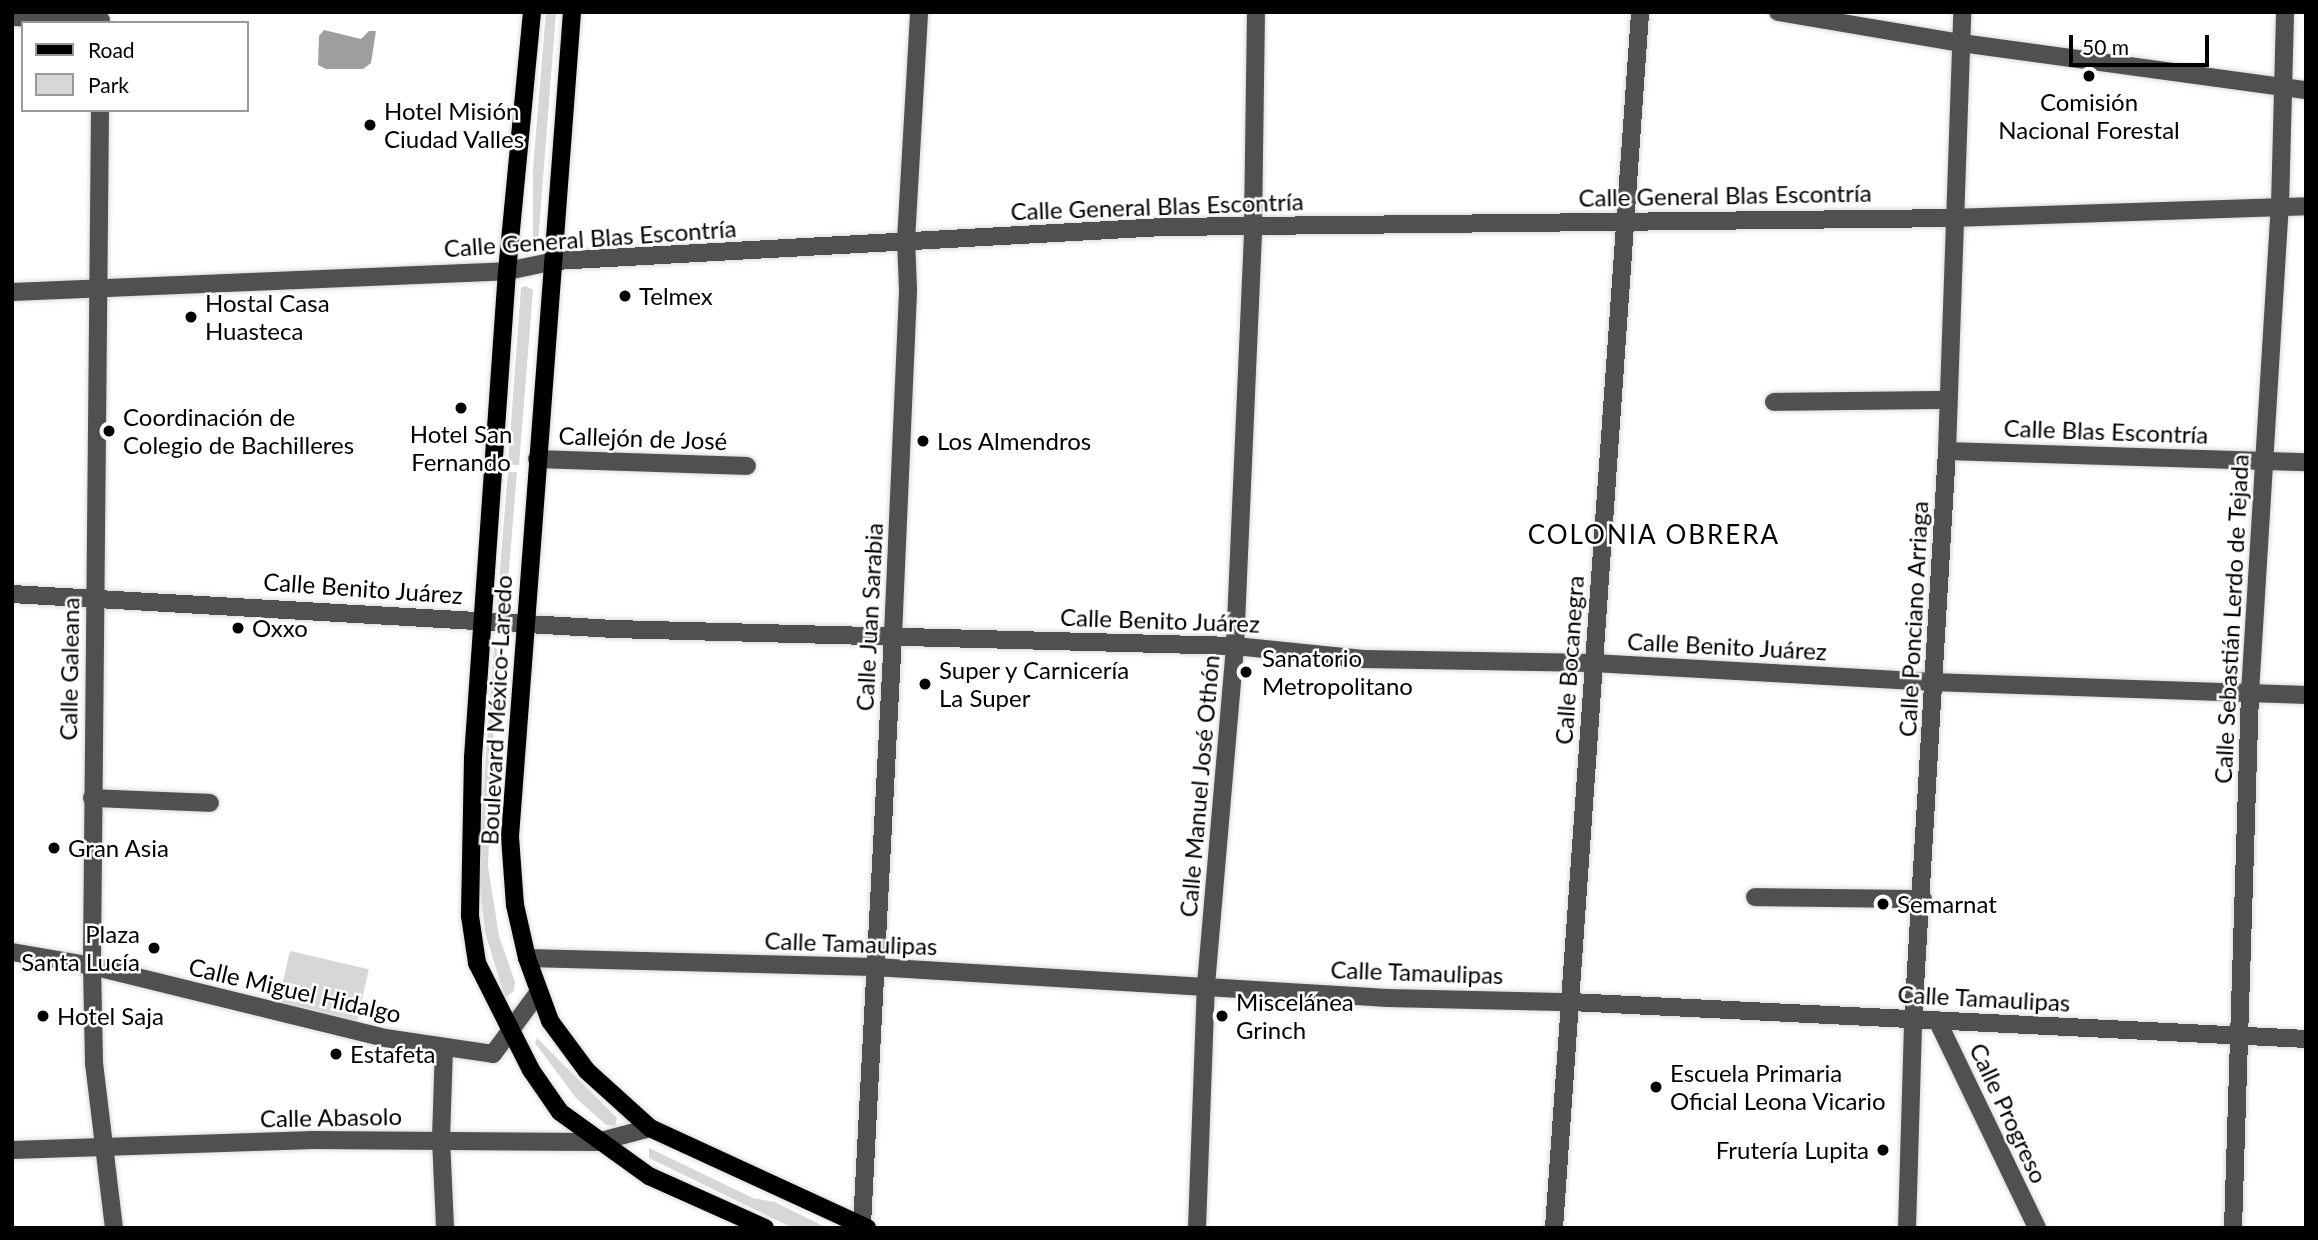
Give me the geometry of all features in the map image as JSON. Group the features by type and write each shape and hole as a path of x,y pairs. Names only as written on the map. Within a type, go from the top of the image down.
{"main road":[{"name":"Boulevard México-Laredo","path":"532,12 507,271 472,785 470,916 477,962 511,1034 560,1112 597,1142 649,1176 765,1228"},
{"name":"Boulevard México-Laredo","path":"572,12 510,836 515,905 527,958 550,1021 587,1071 650,1128 864,1226"}],"street":[{"name":"Calle Juan Sarabia","path":"864,1226 874,968 893,635 908,289 905,240 919,12"},
{"name":"Calle Manuel José Othón","path":"1196,1228 1206,985 1236,646 1253,226 1256,12"},
{"name":"Calle Bocanegra","path":"1554,1228 1640,12"},
{"path":"1778,12 1961,43 2306,90"},
{"name":"Calle Ponciano Arriaga","path":"1907,1228 1913,1020 1923,899 1947,451 1962,12"},
{"name":"Calle Sebastián Lerdo de Tejada","path":"2232,1228 2250,693 2280,206 2285,12"},
{"path":"12,17 102,18"},
{"name":"Calle Galeana","path":"100,112 92,966 103,1149 114,1228"},
{"name":"Calle General Blas Escontría","path":"12,292 99,286 507,271 555,261 905,240 1253,226 1624,219 1953,218 2306,206"},
{"path":"1774,402 1948,401"},
{"name":"Calle Blas Escontría","path":"1947,451 2306,462"},
{"name":"Callejón de José","path":"537,459 747,466"},
{"name":"Calle Benito Juárez","path":"12,594 95,596 526,623 1236,646 1363,659 1593,663 1933,682 2306,695"},
{"path":"92,798 210,803"},
{"path":"1755,897 1923,899"},
{"name":"Calle Miguel Hidalgo","path":"12,952 92,966 444,1048 493,1054 511,1034 538,993"},
{"name":"Calle Tamaulipas","path":"527,958 874,968 1206,985 1388,998 1571,1002 2306,1039"},
{"name":"Calle Progreso","path":"1937,1020 2036,1228"},
{"path":"444,1048 441,1139 445,1228"},
{"name":"Calle Abasolo","path":"12,1150 441,1139 597,1142 650,1128"}],"green space":[{"path":"546,12 556,12 538,243 533,237 533,169"},
{"path":"525,286 533,290 519,465 508,465 521,288"},
{"path":"508,472 517,472 506,606 502,607 497,605"},
{"path":"494,647 497,649 488,866 499,936 515,982 514,991 505,998 485,932 478,868"},
{"path":"290,951 369,969 357,1022 278,1004"},
{"path":"537,1038 617,1118 615,1126 606,1125 576,1098 535,1043"},
{"path":"649,1148 753,1198 775,1202 827,1228 793,1228 649,1158"}],"shaded area":[{"path":"324,30 361,39 369,31 376,31 371,63 363,69 326,69 318,65 319,36"}],"place":[{"name":"Comisión Nacional Forestal","path":"2089,76"},
{"name":"Hotel Misión Ciudad Valles","path":"370,125"},
{"name":"Telmex","path":"625,296"},
{"name":"Hostal Casa Huasteca","path":"191,317"},
{"name":"Hotel San Fernando","path":"461,408"},
{"name":"Coordinación de Colegio de Bachilleres","path":"109,431"},
{"name":"Los Almendros","path":"923,441"},
{"name":"Oxxo","path":"238,628"},
{"name":"Sanatorio Metropolitano","path":"1246,672"},
{"name":"Super y Carnicería La Super","path":"925,684"},
{"name":"Gran Asia","path":"54,848"},
{"name":"Semarnat","path":"1883,904"},
{"name":"Plaza Santa Lucía","path":"154,948"},
{"name":"Hotel Saja","path":"43,1016"},
{"name":"Miscelánea Grinch","path":"1222,1016"},
{"name":"Estafeta","path":"336,1054"},
{"name":"Escuela Primaria Oficial Leona Vicario","path":"1656,1087"},
{"name":"Frutería Lupita","path":"1883,1150"}],"district":[{"name":"COLONIA OBRERA","path":"1654,535"}]}
